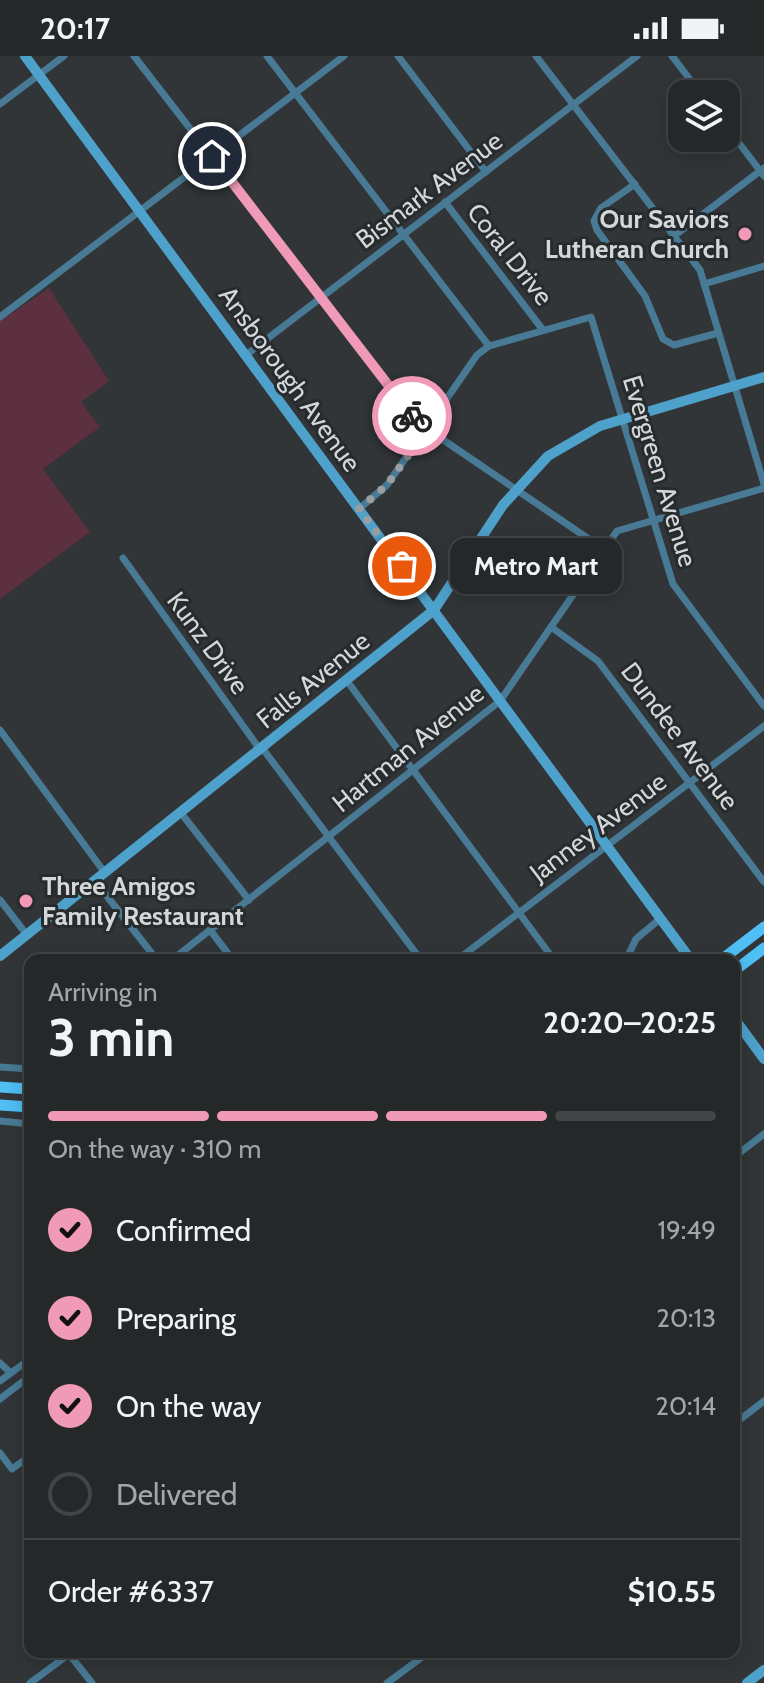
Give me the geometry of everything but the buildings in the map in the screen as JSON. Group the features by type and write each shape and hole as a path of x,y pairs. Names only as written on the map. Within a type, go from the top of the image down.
{"main road":[{"name":"Ansborough Avenue","path":"25,56 687,954"},
{"name":"Falls Avenue","path":"0,956 434,610 515,489 560,447 586,432 624,418 764,377"},
{"path":"729,954 764,927"},
{"path":"740,966 764,948"},
{"path":"740,1026 764,1059"},
{"path":"0,1087 24,1089"},
{"path":"0,1105 24,1107"},
{"path":"747,1683 764,1670"}],"street":[{"path":"0,104 64,56"},
{"path":"134,56 417,422 602,548"},
{"path":"267,56 489,346"},
{"path":"1,313 344,56"},
{"path":"398,56 486,172"},
{"path":"536,56 700,270 764,486"},
{"name":"Bismark Avenue","path":"246,355 637,56"},
{"path":"672,56 690,80"},
{"path":"674,236 763,171 740,143"},
{"path":"635,184 601,208 594,221 597,230 645,296 663,339 674,345 718,333"},
{"name":"Coral Drive","path":"445,202 543,330"},
{"path":"704,284 764,266"},
{"name":"Evergreen Avenue","path":"543,330 591,317 673,584 764,706"},
{"path":"359,509 387,485 468,366 489,346 543,330"},
{"name":"Hartman Avenue","path":"180,954 500,701 602,548 617,531 764,486"},
{"name":"Kunz Drive","path":"123,558 262,750 417,954"},
{"name":"Dundee Avenue","path":"551,627 598,661 764,882"},
{"path":"347,681 550,954"},
{"name":"Janney Avenue","path":"465,954 764,726"},
{"path":"0,730 105,873"},
{"path":"181,813 249,900"},
{"path":"95,881 152,954"},
{"path":"0,900 27,935"},
{"path":"629,954 636,939 661,918"},
{"path":"210,930 228,954"},
{"path":"0,1067 24,1069"},
{"path":"0,1121 24,1123"},
{"path":"740,1152 764,1134"},
{"path":"0,1363 11,1373"},
{"path":"0,1381 24,1363"},
{"path":"0,1399 24,1381"},
{"path":"740,1419 764,1401"},
{"path":"0,1453 12,1469 24,1460"},
{"path":"30,1683 63,1658"},
{"path":"74,1658 92,1683"},
{"path":"387,1683 421,1658"}],"shaded area":[{"path":"49,288 109,381 81,402 100,427 43,469 90,532 0,599 0,321"}],"way so far":[{"path":"402,566 359,509 387,485 427,429 412,416"}],"place":[{"name":"Our Saviors Lutheran Church","path":"745,234"},
{"name":"Metro Mart","path":"402,566"},
{"name":"Three Amigos Family Restaurant","path":"26,901"}],"route":[{"path":"212,156 412,416"}]}
